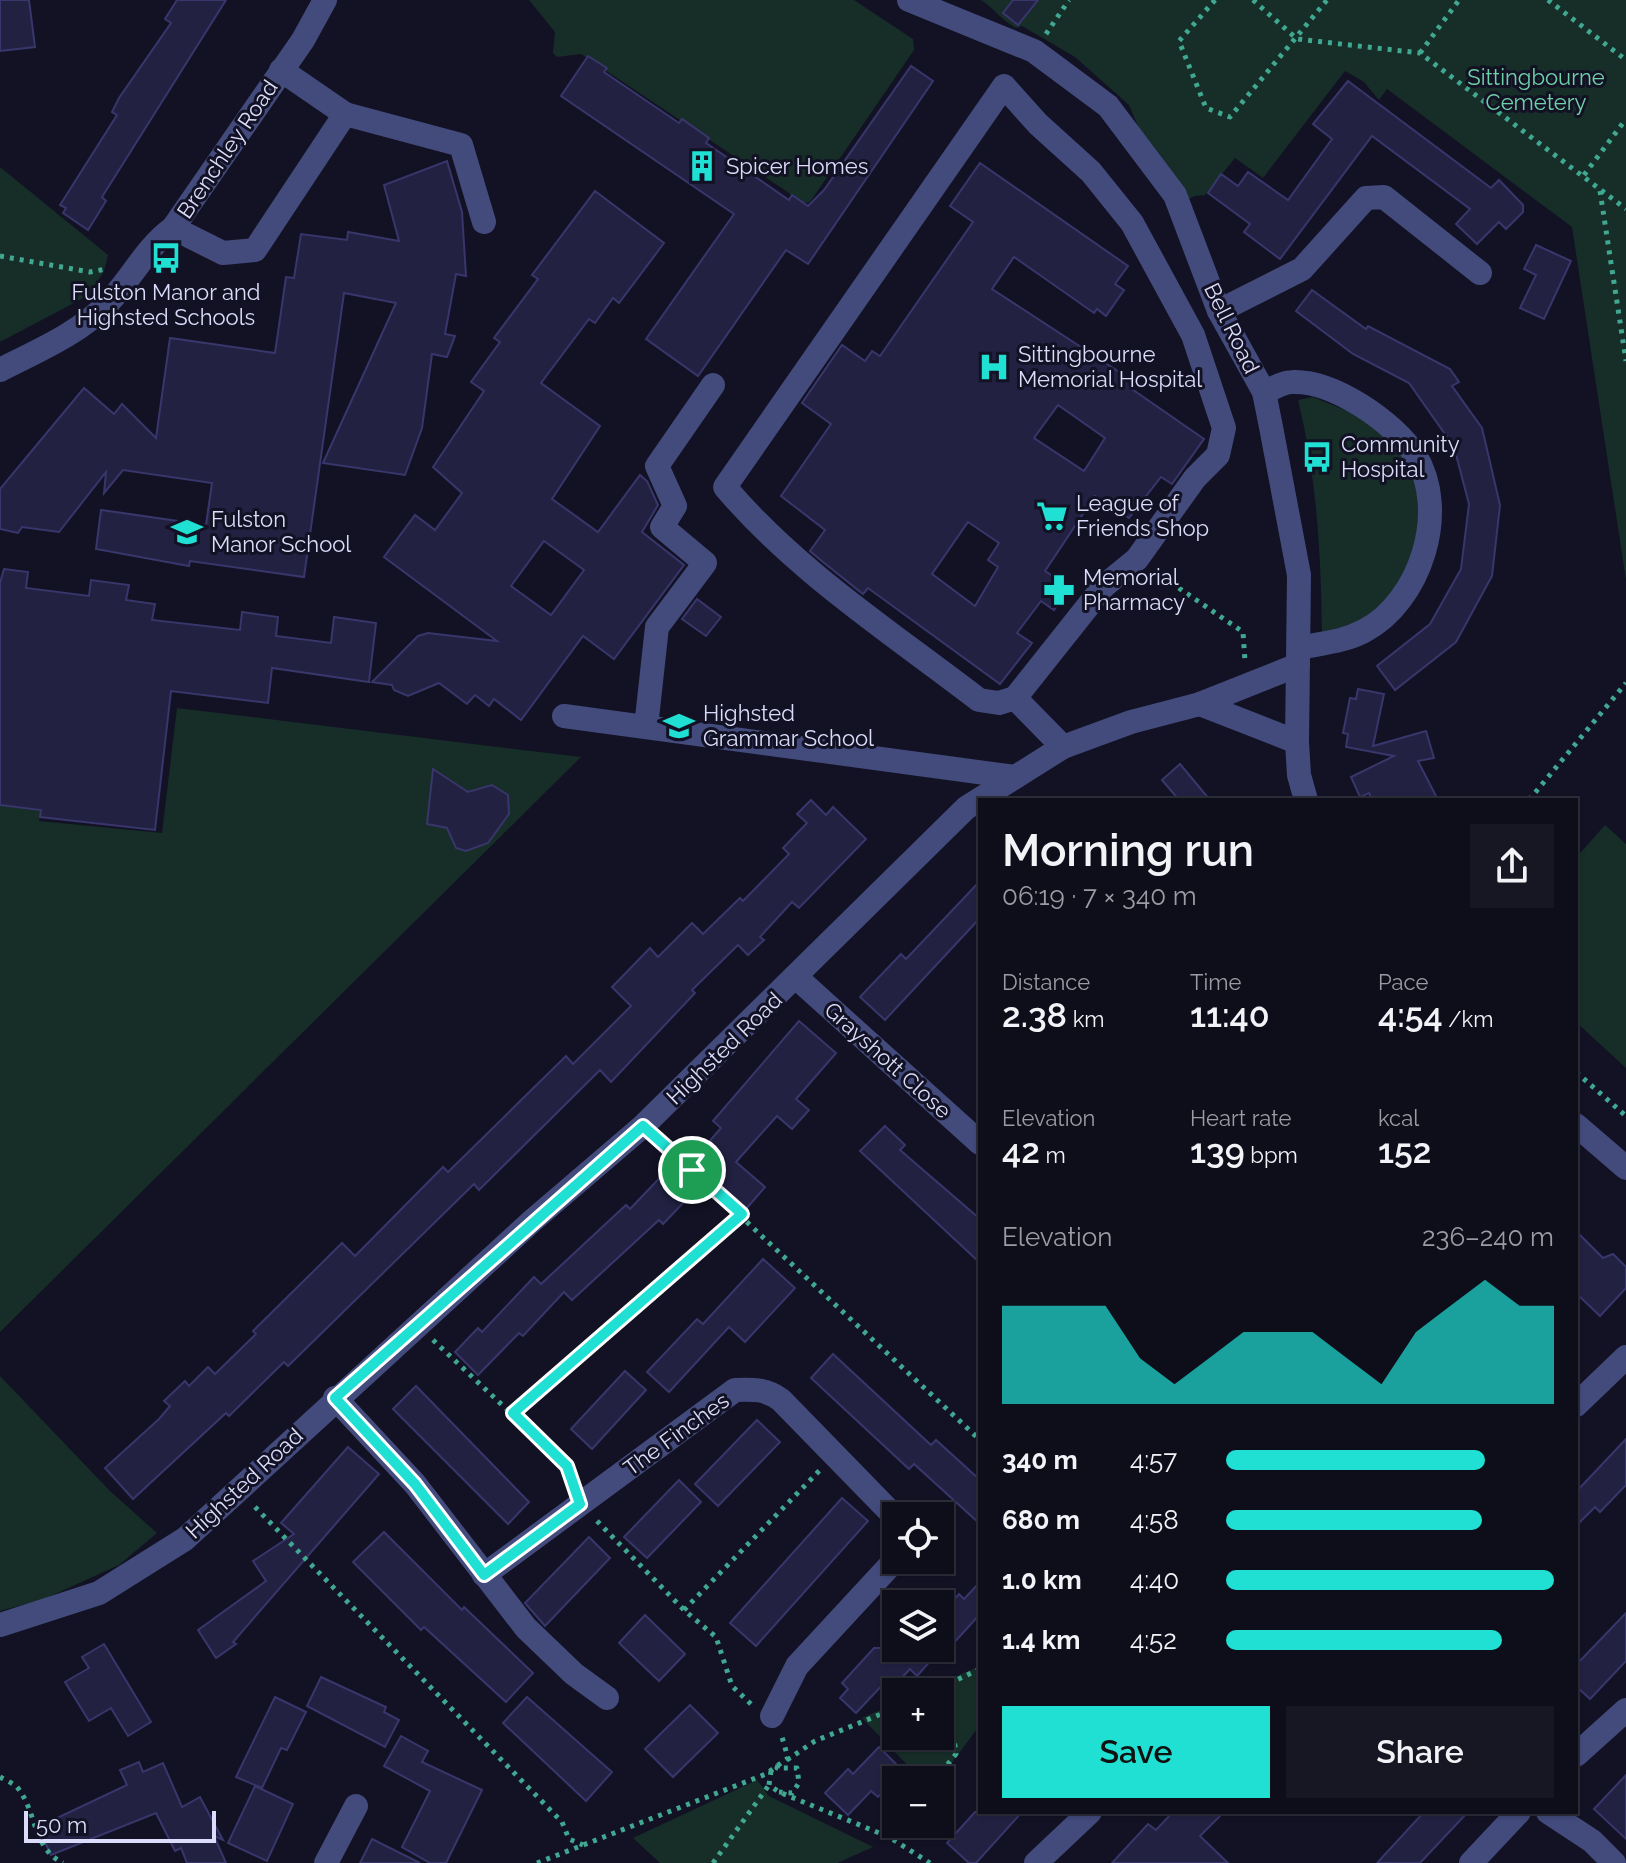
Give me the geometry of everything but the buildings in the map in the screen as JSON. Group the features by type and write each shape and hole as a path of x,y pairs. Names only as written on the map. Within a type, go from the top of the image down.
{"street":[{"name":"Brenchley Road","path":"0,370 52,343 106,306 159,239 173,228 325,0"},
{"name":"Bell Road","path":"909,0 1034,51 1108,106 1175,195 1219,311 1264,392 1299,575 1297,742 1299,775 1305,798"},
{"path":"281,70 345,114 461,145 484,222"},
{"path":"1004,86 1038,124 1091,172 1132,223 1193,335 1224,428 1218,455 1195,478 1137,559 1104,586 1015,698 999,703 979,700 797,561 763,531 725,487 1004,86"},
{"path":"173,228 223,253 255,250 345,114"},
{"path":"1219,311 1302,269 1366,198 1384,197 1480,273"},
{"name":"Highsted Road","path":"982,798 1063,747 1131,722 1200,704 1299,657 1339,642 1389,615 1406,595 1417,573 1430,525 1429,505 1417,457 1381,419 1340,394 1290,381 1264,392"},
{"path":"646,727 657,627 705,563 662,527 675,506 657,466 713,385"},
{"path":"1015,698 1063,747"},
{"path":"1200,704 1297,742"},
{"path":"564,716 1015,777"},
{"name":"Highsted Road","path":"0,1625 99,1593 185,1539 335,1398 643,1126 797,978 966,808 978,800"},
{"name":"Grayshott Close","path":"797,978 978,1141"},
{"path":"1578,1127 1626,1168"},
{"path":"1578,1403 1626,1357"},
{"name":"The Finches","path":"484,1575 735,1390 754,1389 773,1393 882,1504"},
{"path":"335,1398 415,1484 526,1628 574,1674 607,1698"},
{"path":"772,1716 797,1666 882,1574"},
{"path":"1578,1752 1626,1710"},
{"path":"326,1863 356,1806"},
{"path":"1036,1863 1088,1814"},
{"path":"1471,1863 1517,1814"},
{"path":"1551,1814 1592,1841 1614,1863"}],"path":[{"path":"1034,51 1069,0"},
{"path":"1215,0 1179,41 1206,108 1230,117 1327,0"},
{"path":"1253,0 1297,39 1420,53 1626,209"},
{"path":"1420,53 1459,0"},
{"path":"1548,0 1626,60"},
{"path":"1584,175 1626,119"},
{"path":"1600,190 1626,361"},
{"path":"0,256 90,272 138,264"},
{"path":"1618,301 1626,306"},
{"path":"1137,559 1243,632"},
{"path":"1531,798 1626,683"},
{"path":"1578,1074 1626,1116"},
{"path":"643,1126 742,1214 978,1438"},
{"path":"513,1413 742,1214"},
{"path":"418,1326 567,1466 580,1504 684,1610 716,1637 732,1686 741,1698 772,1716 788,1758 769,1772 537,1863"},
{"path":"684,1610 835,1455"},
{"path":"238,1489 562,1822 569,1839 584,1845"},
{"path":"954,1681 978,1670"},
{"path":"777,1768 815,1741 882,1714"},
{"path":"946,1766 956,1754 954,1738"},
{"path":"713,1863 769,1785 769,1772 778,1764 777,1768"},
{"path":"777,1768 797,1768 799,1783 792,1793 779,1792"},
{"path":"0,1777 16,1787 44,1847 52,1857 63,1863"},
{"path":"769,1785 779,1792 882,1834"},
{"path":"891,1838 930,1863"}],"green space":[{"path":"529,0 854,0 913,39 914,50 810,202 804,203 581,54 557,57 553,53 555,32"},
{"name":"Sittingbourne Cemetery","path":"981,0 1626,0 1626,580 1572,227 1387,89 1379,100 1364,82 1345,71 1263,178 1235,158 1205,195 1195,196 1172,207 1129,105 1075,57 1022,26 1016,28"},
{"path":"0,167 108,255 104,271 89,295 0,342"},
{"path":"1313,397 1369,420 1400,453 1416,482 1419,497 1416,560 1377,616 1322,634 1317,517 1310,458 1298,400"},
{"path":"177,708 581,757 0,1332 0,805 41,810 39,821 162,833"},
{"path":"1605,825 1626,844 1626,1068 1578,1024 1578,856"},
{"path":"0,1376 110,1491 157,1533 119,1565 44,1599 0,1611"},
{"path":"978,1667 978,1728 949,1766 908,1766 893,1750 954,1750 952,1678"},
{"path":"882,1709 882,1739 862,1718"},
{"path":"757,1780 769,1796 873,1847 837,1863 660,1863 633,1838"}],"place":[{"name":"Spicer Homes","path":"702,166"},
{"name":"Fulston Manor and Highsted Schools","path":"166,258"},
{"name":"Sittingbourne Memorial Hospital","path":"994,367"},
{"name":"Community Hospital","path":"1317,457"},
{"name":"League of Friends Shop","path":"1052,516"},
{"name":"Fulston Manor School","path":"187,532"},
{"name":"Memorial Pharmacy","path":"1059,590"},
{"name":"Highsted Grammar School","path":"679,726"}],"route":[{"path":"643,1126 692,1170 742,1214 513,1413 567,1466 580,1504 484,1575 415,1484 335,1398 643,1126"}]}
